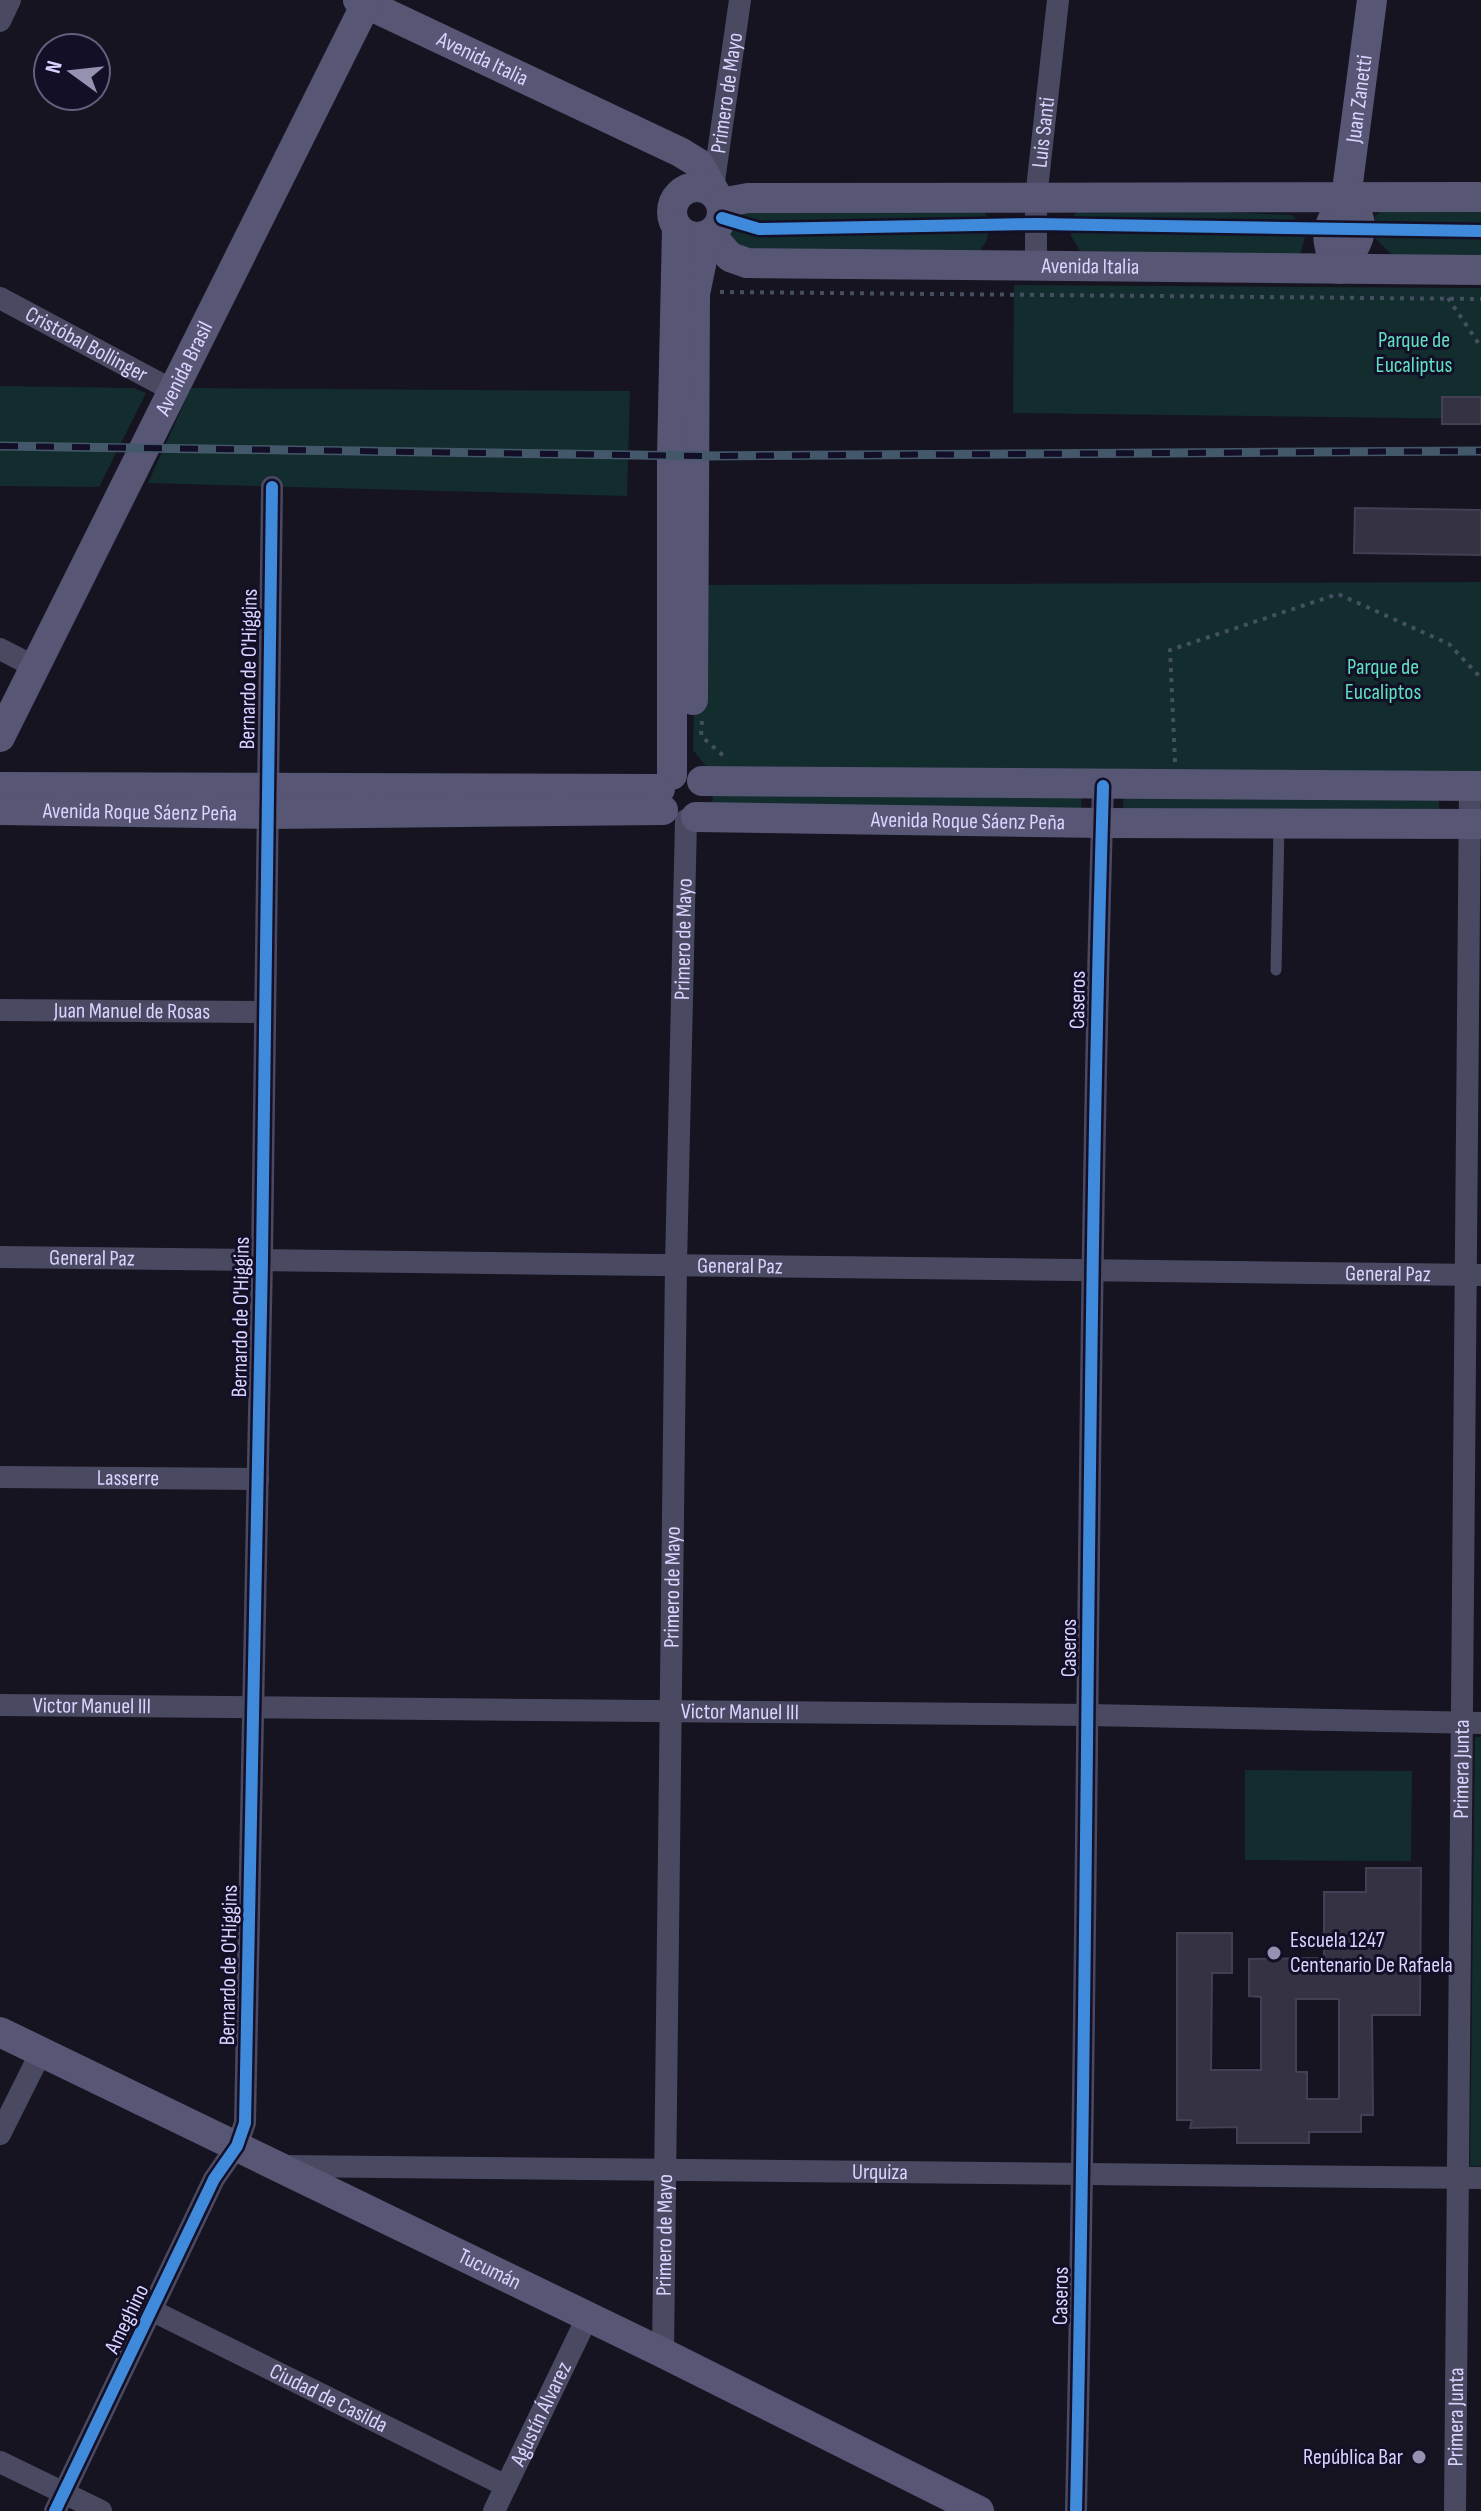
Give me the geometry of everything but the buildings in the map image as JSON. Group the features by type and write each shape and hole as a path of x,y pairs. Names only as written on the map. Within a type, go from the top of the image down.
{"street":[{"path":"0,21 10,0"},
{"name":"Primero de Mayo","path":"682,579 695,294 715,212 720,148 740,0"},
{"name":"Luis Santi","path":"1036,266 1036,211 1058,0"},
{"name":"Juan Zanetti","path":"1328,230 1346,198 1372,0"},
{"name":"Avenida Italia","path":"364,1 698,163 730,257 747,263 1481,270"},
{"name":"Avenida Brasil","path":"0,737 364,1"},
{"name":"Avenida Italia","path":"648,139 669,161 674,174 675,216"},
{"path":"715,212 710,190 693,187 685,190 675,216 692,237 715,212 748,198 1036,211 1346,198 1481,197"},
{"path":"1328,230 1329,251 1339,269 1351,254 1361,230 1359,212 1346,198"},
{"name":"Primero de Mayo","path":"663,2353 682,795 682,579 675,216"},
{"name":"Cristóbal Bollinger","path":"0,298 172,390"},
{"name":"Bernardo de O'Higgins","path":"237,2146 245,2123 254,1707 272,487"},
{"path":"0,649 35,667"},
{"name":"Avenida Roque Sáenz Peña","path":"0,810 268,802 617,800 682,795 1103,786 1476,786"},
{"name":"Caseros","path":"1076,2511 1084,2175 1092,1269 1103,786"},
{"name":"Primera Junta","path":"1455,2511 1458,2178 1471,1723 1476,786"},
{"name":"Avenida Roque Sáenz Peña","path":"0,787 268,802"},
{"name":"Avenida Roque Sáenz Peña","path":"682,795 1102,823 1475,823"},
{"name":"Juan Manuel de Rosas","path":"0,1010 265,1012"},
{"name":"General Paz","path":"0,1257 1473,1275"},
{"name":"Lasserre","path":"0,1477 258,1479"},
{"name":"Victor Manuel III","path":"0,1705 1089,1715 1471,1723"},
{"name":"Tucumán","path":"0,2032 663,2353 969,2509"},
{"path":"0,2134 41,2052"},
{"name":"Ameghino","path":"60,2502 214,2179 237,2146"},
{"name":"Urquiza","path":"279,2166 1481,2178"},
{"name":"Ciudad de Casilda","path":"153,2311 506,2486"},
{"name":"Agustín Álvarez","path":"494,2511 587,2318"},
{"path":"0,2462 60,2502 101,2511"}],"lane":[{"path":"1276,970 1279,822"}],"path":[{"path":"715,212 759,229 1036,211 1328,230"},
{"path":"1361,230 1481,231"},
{"path":"710,296 720,292 1481,299"},
{"path":"1448,298 1481,347"},
{"path":"1175,766 1170,650 1338,594 1449,644 1481,678"},
{"path":"702,720 701,736 727,759"}],"green space":[{"path":"979,204 991,223 986,242 975,257 744,254 726,244 729,223 743,207"},
{"path":"1084,206 1292,215 1307,230 1300,255 1080,251 1071,236 1071,218"},
{"path":"1391,206 1481,208 1481,256 1392,255 1373,236 1375,216"},
{"name":"Parque de Eucaliptus","path":"1014,285 1481,288 1481,419 1013,413"},
{"path":"0,386 134,388 146,393 99,487 0,486"},
{"path":"191,388 630,391 627,496 148,483"},
{"name":"Parque de Eucaliptos","path":"1481,582 1481,776 724,771 705,765 693,750 697,585"},
{"path":"1124,788 1439,791 1439,810 1123,811"},
{"path":"713,789 1082,789 1081,808 712,812"},
{"path":"1475,1737 1481,1737 1481,2166 1470,2166"},
{"path":"1245,1770 1412,1771 1411,1861 1245,1860"}],"railway":[{"path":"0,446 703,456 1481,451"}],"cycle path":[{"path":"722,218 759,229 1036,224 1481,231"},
{"path":"55,2511 214,2179 237,2146 245,2123 262,1259 272,487"},
{"path":"1076,2511 1093,1217 1103,786"}],"place":[{"name":"Escuela 1247 Centenario De Rafaela","path":"1274,1953"},
{"name":"República Bar","path":"1419,2457"}]}
